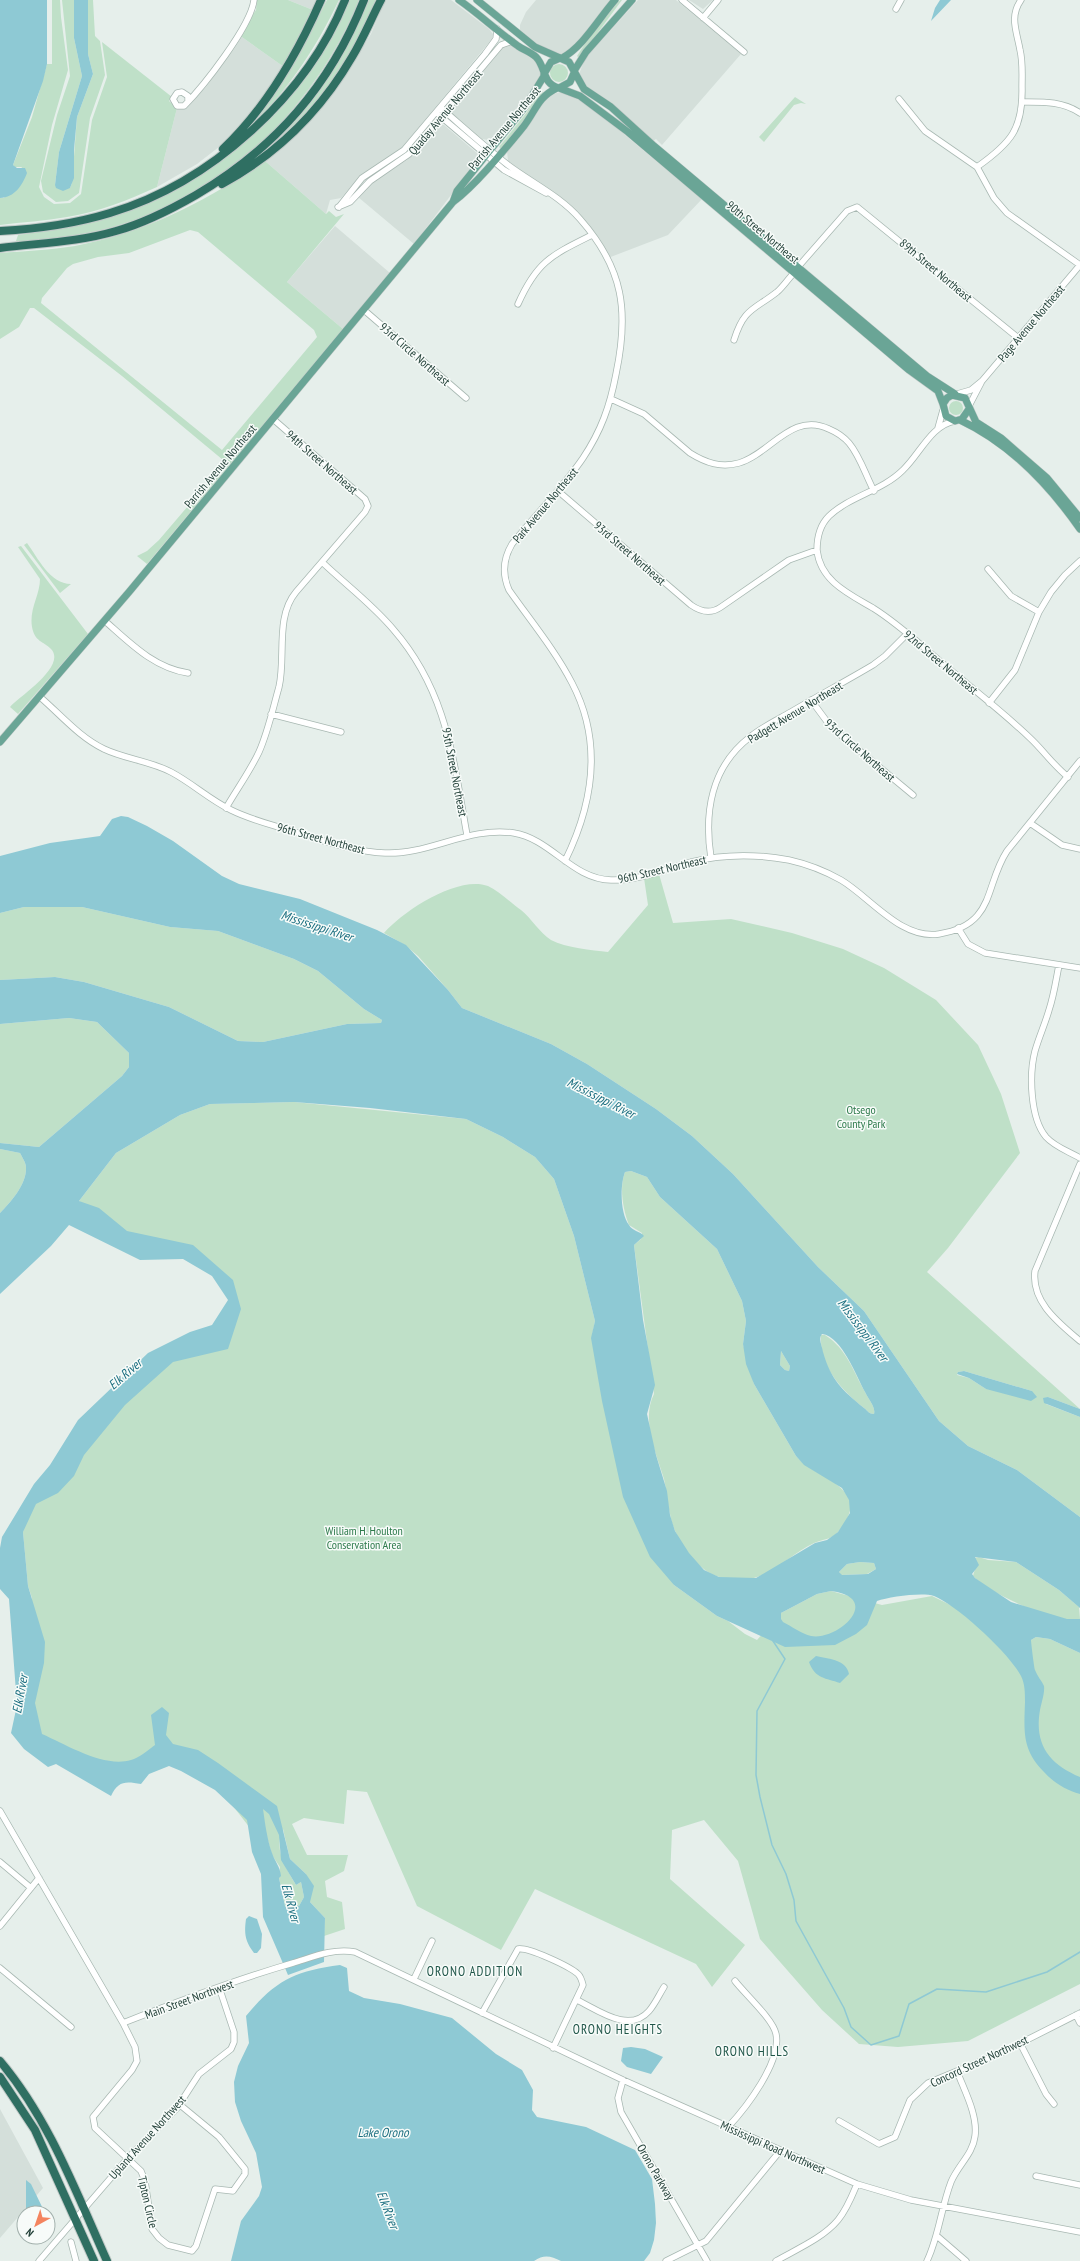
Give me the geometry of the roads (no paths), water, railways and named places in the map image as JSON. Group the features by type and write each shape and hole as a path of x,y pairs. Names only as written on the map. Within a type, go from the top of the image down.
{"highway":[{"path":"164,190 197,169 240,132 284,74 307,31 320,0"},
{"path":"0,231 34,229 85,220 111,213 164,190 216,159 263,120 315,57 345,0"},
{"path":"0,248 67,241 117,231 144,222 175,208 231,173 251,158 296,114 331,66 345,42 364,0"},
{"path":"185,201 200,197 245,171 274,151 298,129 326,97 346,68 360,44 379,2"},
{"path":"0,2061 20,2088 48,2132 107,2261"},
{"path":"0,2077 35,2130 76,2218 94,2261"}],"main road":[{"path":"459,0 512,41 535,56 541,64 544,75 550,83 558,88 570,82 586,52 632,0"},
{"path":"477,0 535,47 569,62 574,72"},
{"path":"544,75 551,62 578,48 594,24 615,0"},
{"name":"90th Street Northeast","path":"574,72 584,88 611,107 909,370 938,391 943,407"},
{"name":"Parrish Avenue Northeast","path":"453,202 457,191 487,151 525,107 544,75"},
{"name":"90th Street Northeast","path":"558,88 580,96 609,117 927,376 956,394"},
{"name":"Parrish Avenue Northeast","path":"0,742 40,697 274,419 453,202 462,195 526,122 541,98 558,88"},
{"path":"1080,518 1047,478 1002,438 976,422 965,398 956,394 947,398 943,407 949,418 992,440 1029,469 1062,504 1080,529"},
{"path":"957,421 967,414 969,407"}],"street":[{"path":"188,101 213,74 248,16 254,0"},
{"path":"682,0 744,52"},
{"path":"703,18 718,0"},
{"path":"896,9 901,0"},
{"path":"977,167 995,154 1011,138 1020,119 1022,102 1022,61 1014,20 1015,13 1021,0"},
{"name":"Quaday Avenue Northeast","path":"498,29 496,39 490,47 441,108 404,150 362,178 338,207 350,202 370,181 403,160 441,118 501,45 512,41"},
{"path":"899,99 917,124 931,136 961,154 977,167 994,198 1007,213 1080,265"},
{"path":"1022,102 1053,103 1067,106 1080,113"},
{"path":"441,108 487,151"},
{"path":"436,113 487,151"},
{"name":"Park Avenue Northeast","path":"487,151 513,176 557,198 580,219 592,235 614,274 622,301 624,323 611,399 606,417 593,443 558,491 512,544 505,559 504,574 509,590 557,658 572,684 587,724 591,767 589,796 582,824 566,861"},
{"name":"89th Street Northeast","path":"796,270 847,211 854,207 862,209 1017,338"},
{"path":"518,304 533,276 544,262 592,235"},
{"name":"Page Avenue Northeast","path":"956,394 971,390 982,381 1080,265"},
{"path":"734,340 740,324 751,308 777,292 796,270"},
{"name":"93rd Circle Northeast","path":"364,310 466,398"},
{"name":"Page Avenue Northeast","path":"969,407 982,381"},
{"path":"611,399 637,410 690,453 700,459 716,464 733,464 747,460 786,432 800,426 816,425 826,428 843,438 852,447 874,492"},
{"path":"817,550 822,527 828,517 845,504 874,492 903,470 938,428 943,407"},
{"name":"94th Street Northeast","path":"274,419 365,499 368,506 365,512 322,562"},
{"path":"938,428 957,421"},
{"name":"93rd Street Northeast","path":"558,491 691,605 704,612 716,610 789,560 817,550"},
{"name":"92nd Street Northeast","path":"817,550 819,563 829,578 907,634 989,702 1032,739 1050,762 1068,777"},
{"path":"989,702 1015,670 1039,612 1058,582 1080,561"},
{"path":"226,808 259,752 271,714 282,668 284,622 289,603 322,562"},
{"name":"95th Street Northeast","path":"322,562 384,619 400,637 420,667 448,730 467,835"},
{"path":"988,569 1011,596 1039,612"},
{"path":"104,621 154,661 176,671 188,673"},
{"name":"Padgett Avenue Northeast","path":"711,858 707,832 708,812 715,784 724,766 748,738 873,665 885,656 907,634"},
{"name":"96th Street Northeast","path":"40,697 98,746 122,756 167,770 226,808 254,820 339,845 377,853 411,852 467,835 501,832 517,834 538,842 591,877 620,880 711,858 751,855 792,861 840,879 896,921 915,931 938,934 958,928 974,919 986,905 1003,857 1080,761"},
{"name":"93rd Circle Northeast","path":"811,700 831,727 913,795"},
{"path":"271,714 341,732"},
{"path":"1030,823 1062,845 1080,849"},
{"path":"958,928 964,940 978,950 1080,968"},
{"path":"1059,965 1050,1009 1035,1050 1032,1071 1034,1109 1038,1123 1052,1142 1080,1158"},
{"path":"1080,1164 1034,1272 1034,1283 1040,1301 1080,1341"},
{"path":"0,1811 123,2023"},
{"path":"0,1862 31,1888"},
{"path":"0,1926 39,1878"},
{"path":"414,1979 432,1941"},
{"path":"482,2013 516,1951 522,1948 574,1971 581,1979 583,1985 553,2048"},
{"name":"Main Street Northwest","path":"123,2023 219,1987 276,1968 338,1950 359,1953 482,2013"},
{"path":"0,1968 71,2027"},
{"path":"728,2127 758,2090 766,2075 774,2052 775,2031 767,2017 735,1981"},
{"name":"Upland Avenue Northwest","path":"39,2261 128,2158 179,2104 199,2074 231,2049 234,2042 232,2026 219,1987"},
{"path":"577,2000 616,2018 630,2021 639,2019 650,2010 664,1987"},
{"name":"Mississippi Road Northwest","path":"482,2013 553,2048 780,2151 857,2184 911,2200 1080,2232"},
{"path":"1078,2014 1080,2023"},
{"name":"Concord Street Northwest","path":"839,2121 879,2144 888,2142 895,2137 910,2100 928,2083 1020,2043 1078,2014"},
{"name":"Tipton Circle","path":"123,2023 135,2047 136,2061 92,2120 97,2131 128,2158 144,2176 152,2229 168,2245 192,2252 196,2246 215,2189 233,2191 245,2174 245,2169 219,2137 179,2104"},
{"path":"1020,2043 1046,2094 1054,2104"},
{"path":"927,2261 937,2236 951,2182 973,2147 976,2135 975,2122 957,2071"},
{"name":"Orono Parkway","path":"624,2080 618,2098 622,2112 707,2261"},
{"path":"666,2261 697,2244 706,2241 780,2151"},
{"path":"1036,2176 1080,2185"},
{"path":"776,2261 820,2236 834,2224 845,2210 857,2184"},
{"path":"937,2236 966,2261"},
{"path":"71,2242 76,2261"}],"water":[{"path":"0,0 47,0 47,64 43,81 13,165 17,168 25,168 27,173 23,182 14,193 10,196 0,198"},
{"path":"74,0 88,0 88,54 93,74 77,117 74,150 74,178 70,188 63,191 56,188 55,185 59,152 82,76 74,38"},
{"path":"940,0 951,0 931,21 935,8"},
{"path":"121,816 128,817 147,826 173,841 222,876 239,884 300,899 377,930 406,945 448,990 462,1008 551,1044 587,1064 656,1109 692,1136 733,1174 818,1267 864,1311 939,1421 968,1446 1017,1470 1080,1517 1080,1608 1059,1590 1016,1562 975,1557 979,1565 972,1574 975,1578 1011,1602 1067,1619 1080,1619 1080,1653 1050,1639 1036,1637 1031,1640 1035,1670 1044,1686 1039,1722 1039,1733 1042,1743 1052,1759 1069,1772 1080,1777 1080,1794 1065,1788 1052,1780 1037,1764 1032,1756 1028,1748 1025,1732 1024,1685 1021,1676 1015,1667 995,1643 969,1619 944,1601 929,1595 914,1595 877,1601 867,1625 856,1634 835,1645 785,1647 717,1616 674,1585 650,1557 623,1497 602,1401 591,1338 595,1321 574,1236 554,1179 535,1157 503,1137 466,1119 370,1108 294,1102 210,1104 180,1115 116,1153 79,1201 99,1208 127,1231 193,1245 233,1280 241,1309 228,1349 173,1362 125,1405 84,1455 74,1476 58,1493 36,1504 23,1532 28,1586 45,1642 44,1663 35,1703 42,1734 98,1758 120,1762 131,1760 140,1756 155,1745 151,1715 162,1707 169,1713 166,1735 173,1744 198,1750 277,1806 290,1859 306,1874 314,1886 310,1902 325,1918 324,1962 288,1975 263,1917 261,1874 252,1852 247,1820 215,1790 169,1766 149,1774 141,1784 131,1782 119,1785 116,1787 111,1796 56,1764 48,1767 24,1749 11,1733 17,1705 9,1599 0,1589 0,1548 2,1537 34,1484 50,1465 78,1420 148,1353 190,1332 212,1325 228,1300 212,1276 183,1259 140,1260 69,1225 51,1246 0,1294 0,1213 18,1192 24,1180 26,1167 20,1153 0,1149 0,1143 39,1147 122,1076 129,1067 129,1053 97,1022 69,1018 0,1024 0,980 55,977 84,982 169,1007 238,1041 263,1042 347,1024 381,1023 382,1020 364,1009 318,971 294,959 218,931 170,927 82,907 24,907 0,913 0,856 50,843 100,836 112,819","holes":["631,1171 647,1177 660,1197 717,1249 742,1301 746,1321 743,1344 746,1364 754,1384 796,1456 804,1465 842,1488 849,1500 850,1513 838,1532 827,1540 815,1543 756,1578 719,1577 704,1570 689,1553 675,1531 670,1515 667,1491 656,1455 647,1414 655,1385 643,1320 634,1245 644,1236 632,1229 626,1220 622,1206 623,1178 625,1172","822,1334 829,1336 836,1342 848,1358 873,1406 874,1414 869,1412 849,1396 838,1384 826,1362 820,1340","781,1351 790,1366 789,1371 785,1370 780,1365","860,1562 874,1563 876,1569 868,1574 842,1575 839,1572 847,1564","831,1591 846,1595 854,1602 855,1610 851,1618 843,1626 822,1636 811,1636 804,1634 783,1622 781,1619 781,1613 817,1594","263,1809 269,1814 279,1835 281,1860 296,1885 301,1882 304,1897 299,1906 295,1905 289,1910 285,1906 279,1878 281,1876 279,1867 273,1856 267,1837"]},
{"path":"964,1371 1032,1391 1037,1397 1031,1401 986,1389 969,1378 957,1374 958,1372"},
{"path":"1048,1397 1080,1409 1080,1417 1044,1403 1043,1398"},
{"path":"816,1656 836,1660 844,1665 849,1674 840,1683 818,1675 811,1668 809,1662"},
{"path":"249,1916 257,1919 262,1934 261,1948 257,1953 254,1953 251,1949 246,1937 246,1919"},
{"name":"Lake Orono","path":"340,1965 347,1968 349,1991 364,1998 400,2004 452,2018 496,2054 522,2070 533,2090 532,2110 537,2117 586,2127 635,2150 652,2179 655,2204 656,2223 654,2240 650,2253 644,2261 561,2261 548,2256 541,2257 534,2261 231,2261 241,2221 259,2196 262,2187 256,2153 241,2121 235,2102 234,2082 238,2066 249,2043 246,2016 266,1994 287,1980 324,1967"},
{"path":"631,2047 645,2049 663,2057 651,2074 627,2067 621,2061 623,2048"},
{"path":"26,2180 31,2184 41,2205 26,2205"}],"waterway":[{"path":"773,1641 785,1659 757,1711 756,1775 760,1797 772,1845 786,1874 794,1900 796,1921 844,2008 851,2027 871,2045 899,2036 909,2004 937,1989 986,1992 1047,1972 1080,1952"}],"district":[{"name":"ORONO ADDITION","path":"475,1971"},
{"name":"ORONO HEIGHTS","path":"618,2029"},
{"name":"ORONO HILLS","path":"752,2051"}],"water label":[{"name":"Mississippi River","path":"317,926"},
{"name":"Mississippi River","path":"601,1098"},
{"name":"Mississippi River","path":"863,1330"},
{"name":"Elk River","path":"125,1374"},
{"name":"Elk River","path":"20,1694"},
{"name":"Elk River","path":"291,1903"},
{"name":"Elk River","path":"388,2210"}],"park label":[{"name":"Otsego County Park","path":"861,1116"},
{"name":"William H. Houlton Conservation Area","path":"364,1537"}]}
